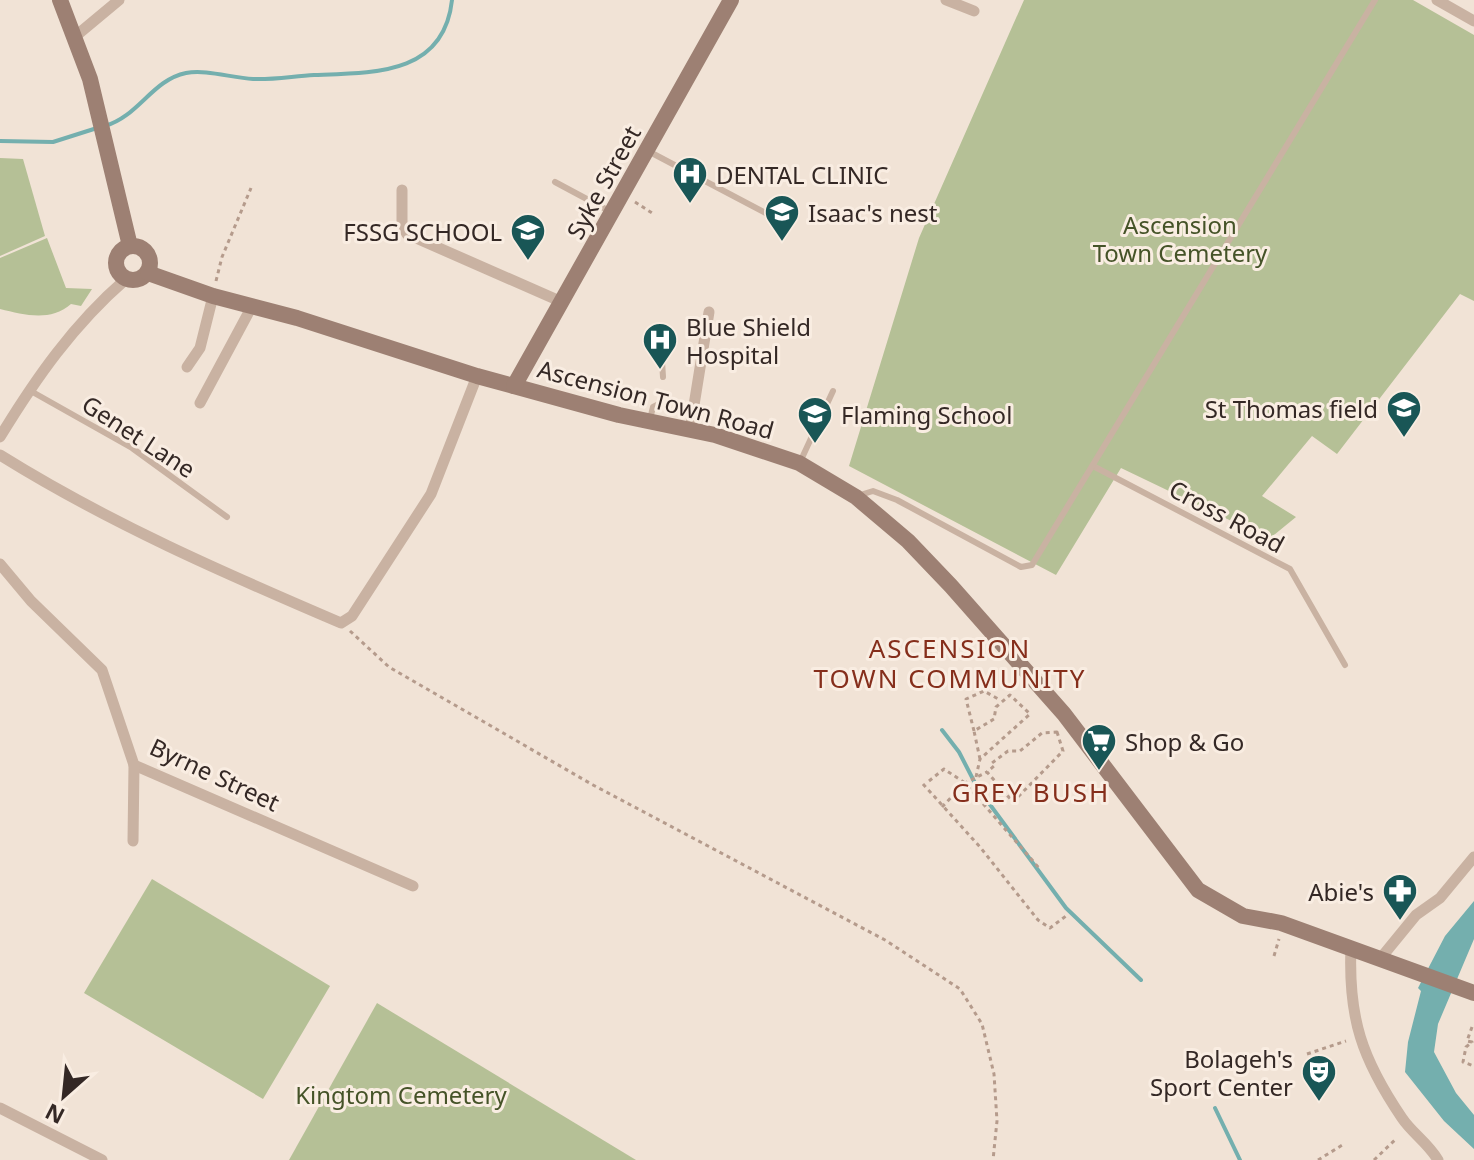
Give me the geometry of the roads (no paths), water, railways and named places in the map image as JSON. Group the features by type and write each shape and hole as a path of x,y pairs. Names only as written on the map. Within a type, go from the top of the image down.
{"main road":[{"path":"60,0 77,35 130,246"},
{"name":"Syke Street","path":"514,386 731,0"},
{"path":"130,246 146,251 151,262 148,273 136,280 126,279 118,271 116,260 120,251 130,246"},
{"name":"Ascension Town Road","path":"148,273 251,308 297,318 477,376 653,413 690,430 799,463 856,497 908,541 1013,654 1198,890 1243,916 1281,923 1472,992"}],"street":[{"path":"77,35 119,0"},
{"path":"946,0 974,11"},
{"path":"1437,0 1474,21"},
{"path":"402,190 402,225 407,234 562,302"},
{"path":"0,437 60,346 93,308 126,279"},
{"path":"187,367 200,348 213,296"},
{"path":"200,403 251,308"},
{"path":"690,430 709,312"},
{"path":"0,455 63,494 176,552 341,623 352,616 431,494 477,376"},
{"name":"Byrne Street","path":"0,564 31,601 102,670 134,765 413,886"},
{"path":"133,841 134,765"},
{"path":"1380,959 1416,915 1440,898 1474,857"},
{"path":"1351,947 1349,995 1364,1049 1403,1120 1427,1141 1438,1160"},
{"path":"0,1108 102,1160"}],"lane":[{"path":"856,497 873,491 897,500 1021,567 1032,565 1375,0"},
{"path":"648,151 779,220"},
{"path":"555,182 614,213"},
{"path":"662,361 663,377"},
{"name":"Genet Lane","path":"29,390 132,448 227,517"},
{"path":"799,463 833,391"},
{"name":"Cross Road","path":"1093,466 1290,569 1345,665"}],"water":[{"path":"1474,901 1474,939 1438,1024 1434,1052 1456,1093 1474,1115 1474,1149 1444,1121 1405,1072 1408,1042 1421,991 1418,988 1445,936"}],"waterway":[{"path":"105,126 127,114 164,83 186,73 268,79 360,73 402,65 421,56 436,43 446,25 452,0"},
{"path":"0,141 53,142 97,128"},
{"path":"942,730 959,752 977,787 1066,908 1141,980"},
{"path":"1215,1108 1240,1160"}],"place":[{"name":"DENTAL CLINIC","path":"690,205"},
{"name":"Isaac's nest","path":"782,243"},
{"name":"FSSG SCHOOL","path":"528,262"},
{"name":"Blue Shield Hospital","path":"660,371"},
{"name":"St Thomas field","path":"1404,439"},
{"name":"Flaming School","path":"815,445"},
{"name":"Shop & Go","path":"1099,772"},
{"name":"Abie's","path":"1400,922"},
{"name":"Bolageh's Sport Center","path":"1319,1103"}],"district":[{"name":"ASCENSION TOWN COMMUNITY","path":"950,663"},
{"name":"GREY BUSH","path":"1031,792"}],"park label":[{"name":"Ascension Town Cemetery","path":"1180,238"},
{"name":"Kingtom Cemetery","path":"401,1094"}]}
